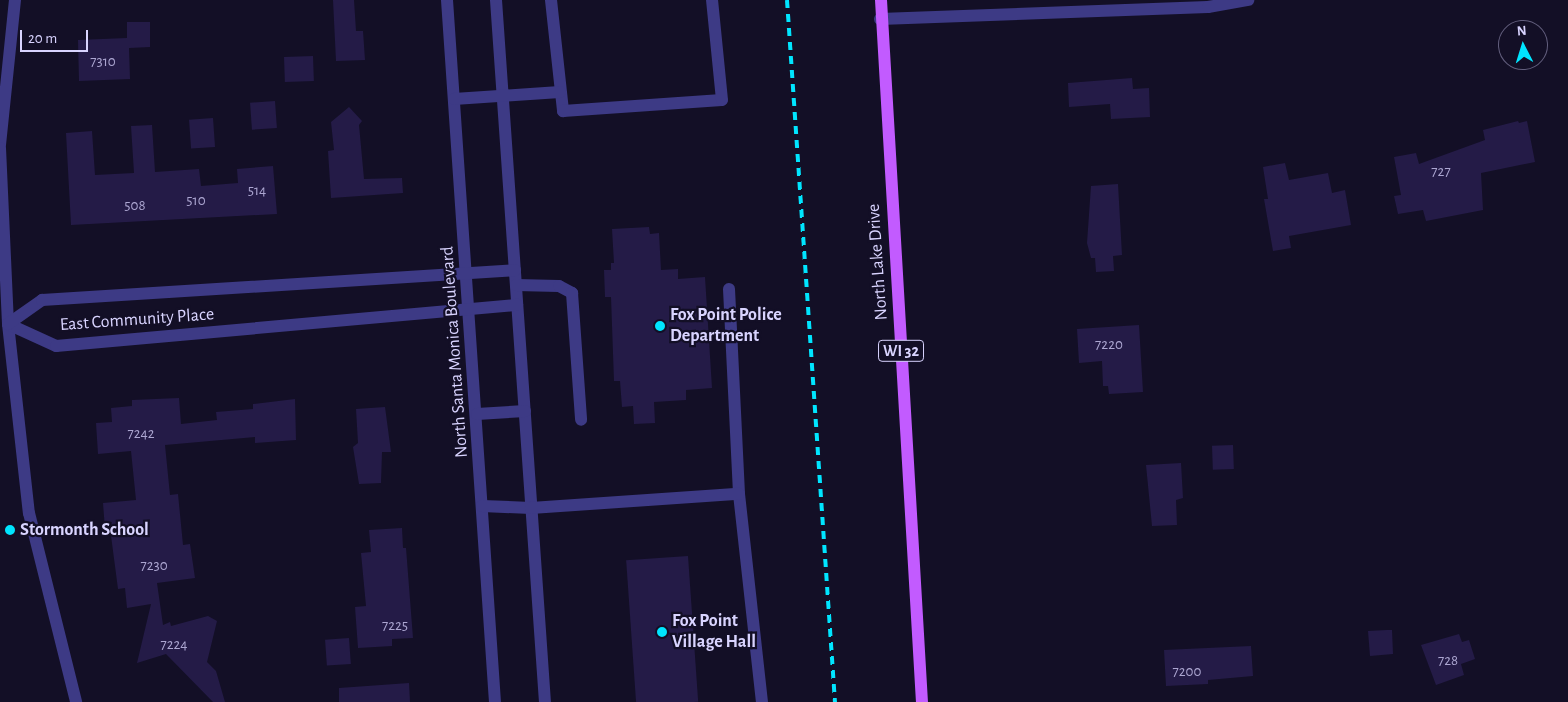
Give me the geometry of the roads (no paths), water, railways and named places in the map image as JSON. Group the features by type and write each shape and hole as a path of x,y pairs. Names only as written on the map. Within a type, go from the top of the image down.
{"main road":[{"name":"North Lake Drive","path":"881,0 880,19 922,702"}],"street":[{"path":"15,0 0,146 8,324 29,513 76,702"},
{"name":"North Santa Monica Boulevard","path":"447,0 477,414 495,702"},
{"path":"496,0 544,702"},
{"path":"551,0 563,110 722,100 712,0"},
{"path":"880,19 1208,7 1248,0"},
{"path":"454,99 502,94 560,92"},
{"name":"East Community Place","path":"8,324 42,300 515,270"},
{"path":"516,285 559,286 572,293 581,420"},
{"path":"729,290 739,494 762,702"},
{"name":"East Community Place","path":"8,324 56,346 517,305"},
{"path":"477,414 525,411"},
{"path":"482,506 531,508 739,494"}],"railway":[{"path":"787,0 835,702"}],"place":[{"name":"Fox Point Police Department","path":"660,326"},
{"name":"Stormonth School","path":"10,530"},
{"name":"Fox Point Village Hall","path":"662,632"}]}
